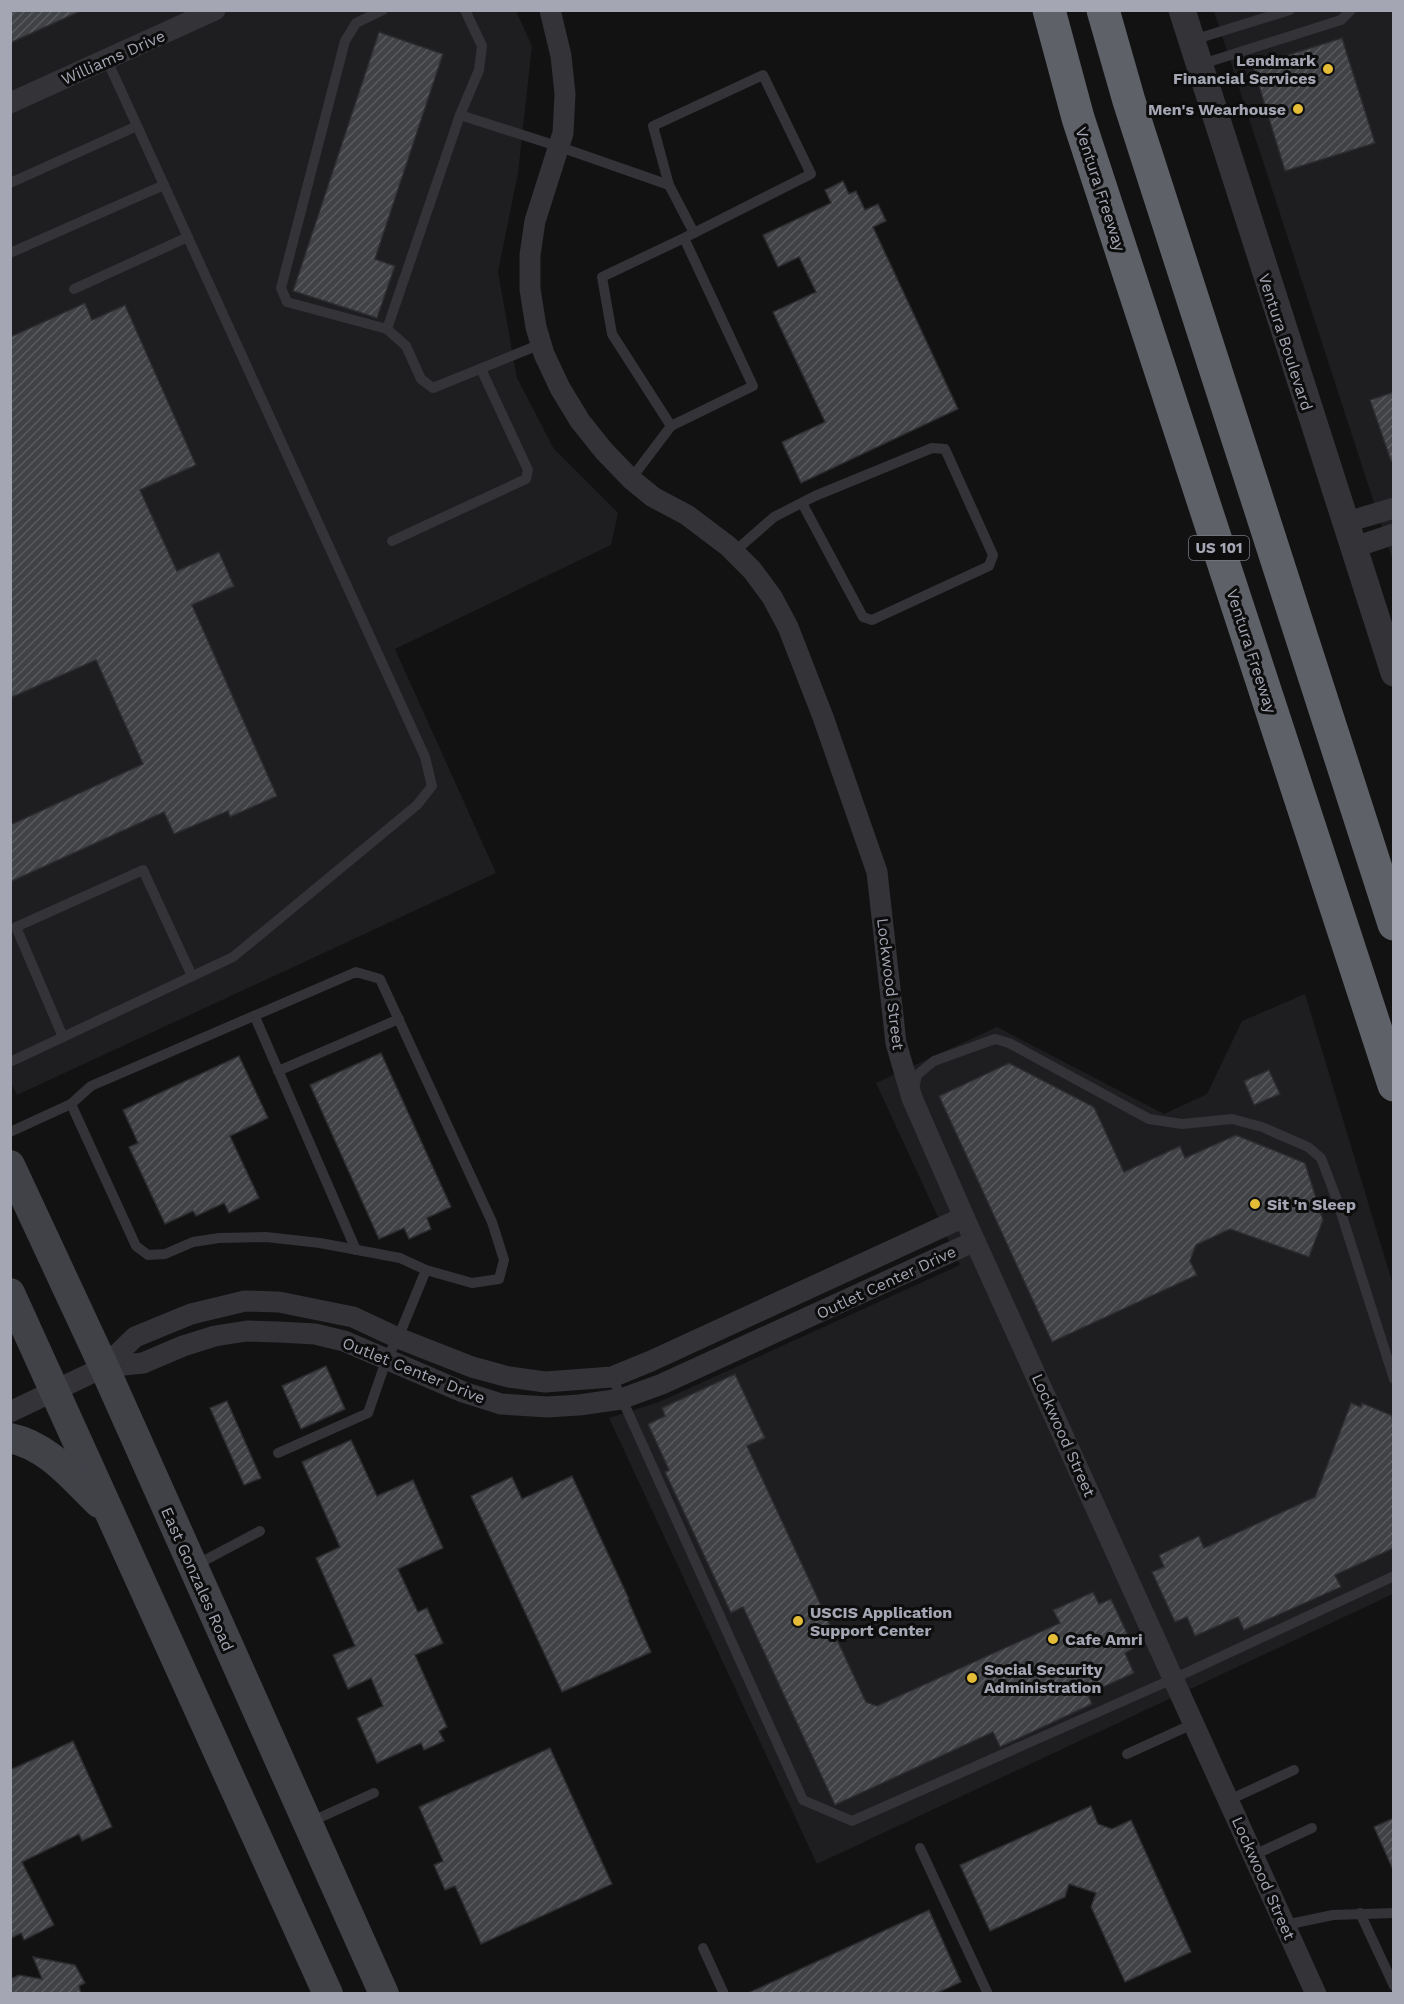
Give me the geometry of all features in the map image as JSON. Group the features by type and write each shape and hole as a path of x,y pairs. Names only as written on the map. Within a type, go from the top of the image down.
{"highway":[{"name":"Ventura Freeway","path":"1049,10 1078,118 1394,1085"},
{"name":"US 101","path":"1103,10 1128,101 1394,924"}],"main road":[{"name":"East Gonzales Road","path":"10,1165 104,1367 384,1994"},
{"path":"10,1293 328,1994"},
{"path":"10,1438 40,1449 59,1464 111,1515"}],"street":[{"name":"Williams Drive","path":"10,103 215,10"},
{"name":"Lockwood Street","path":"550,10 561,56 565,94 560,147 536,221 530,255 530,289 541,344 560,388 580,421 604,451 631,479 653,497 687,515 718,537 752,570 772,597 797,648 877,872 896,1043 912,1098 1316,1994"},
{"name":"Ventura Boulevard","path":"1182,10 1348,536 1394,673"},
{"path":"1348,536 1394,508"},
{"path":"1348,536 1394,534"},
{"name":"Outlet Center Drive","path":"104,1367 135,1337 191,1314 245,1301 279,1302 353,1317 398,1338 472,1367 509,1377 545,1382 612,1377 964,1217"},
{"name":"Outlet Center Drive","path":"104,1367 144,1363 183,1346 215,1336 247,1331 315,1334 344,1341 463,1392 501,1404 547,1407 579,1405 621,1398 662,1384 975,1241"},
{"path":"10,1412 104,1367"}],"lane":[{"path":"383,10 356,23 345,41 281,288 287,302 387,329 406,346 421,379 433,388 541,344"},
{"path":"387,329 460,115 479,70 482,46 465,10"},
{"path":"1195,53 1290,10"},
{"path":"1195,53 1341,20 1351,10"},
{"path":"10,1062 233,957 417,806 432,786 424,757 107,60"},
{"path":"631,479 671,426 753,386 689,235 669,186 653,126 763,75 811,174 689,235 602,277 612,334 671,426"},
{"path":"460,115 560,147 669,186"},
{"path":"10,183 137,126"},
{"path":"10,253 164,185"},
{"path":"74,289 188,237"},
{"path":"392,541 526,478 528,470 481,369"},
{"path":"734,552 774,517 802,503 932,448 945,449 993,555 989,566 872,620 863,617 802,503"},
{"path":"63,1037 16,927 143,870 192,976"},
{"path":"10,1132 71,1104 92,1086 356,972 380,979 492,1222 504,1260 499,1279 472,1283 426,1270 400,1258 266,1237 219,1238 193,1242 165,1254 148,1254 136,1246 71,1104"},
{"path":"255,1017 356,1250"},
{"path":"279,1071 399,1020"},
{"path":"912,1098 917,1075 934,1061 995,1039 1009,1043 1149,1119 1182,1124 1232,1119 1262,1127 1308,1147 1321,1158 1333,1190 1394,1379"},
{"path":"278,1453 368,1413 387,1359 426,1270"},
{"path":"612,1377 803,1800 852,1821 1175,1678 1394,1576"},
{"path":"193,1566 260,1531"},
{"path":"1127,1754 1195,1723"},
{"path":"1229,1800 1294,1770"},
{"path":"308,1823 374,1793"},
{"path":"1254,1855 1312,1828"},
{"path":"920,1848 988,1994"},
{"path":"1360,1913 1389,1967 1394,1986"},
{"path":"1285,1925 1333,1915 1394,1913"},
{"path":"703,1948 724,1994"}],"shaded area":[{"path":"10,11 516,11 532,46 518,173 498,272 517,378 554,449 618,513 611,545 395,649 496,873 17,1095 10,1081"},
{"path":"1214,11 1393,11 1393,561"},
{"path":"1305,994 1393,1285 1393,1594 817,1864 609,1418 659,1402 960,1265 876,1083 997,1027 1164,1114 1207,1094 1242,1021"}],"building":[{"path":"10,10 83,10 10,43"},
{"path":"379,32 443,54 375,259 395,266 377,318 293,291"},
{"path":"1342,38 1375,143 1285,171 1253,66"},
{"path":"843,181 849,194 856,191 865,210 878,204 886,221 873,227 958,409 801,483 782,442 825,422 773,312 816,292 799,257 778,267 763,235 831,203 825,190"},
{"path":"85,303 92,320 125,305 196,465 140,490 177,571 219,552 234,586 192,605 277,796 230,817 228,811 174,834 164,812 10,882 10,825 143,764 96,660 10,698 10,337"},
{"path":"1394,392 1394,460 1391,461 1370,400"},
{"path":"381,1053 451,1207 427,1218 431,1229 409,1239 404,1228 379,1239 310,1085"},
{"path":"239,1056 268,1118 230,1136 259,1198 229,1213 224,1203 196,1216 193,1211 165,1224 129,1147 138,1143 123,1110"},
{"path":"1009,1063 1094,1107 1124,1172 1180,1146 1185,1158 1236,1135 1305,1163 1323,1220 1309,1257 1230,1229 1196,1245 1190,1261 1197,1275 1052,1342 939,1096"},
{"path":"1269,1070 1280,1094 1254,1105 1244,1081"},
{"path":"326,1366 345,1409 301,1429 282,1386"},
{"path":"735,1374 765,1438 747,1446 866,1702 877,1706 1060,1623 1053,1610 1093,1592 1099,1604 1111,1599 1134,1648 1125,1653 1134,1673 1088,1694 1092,1704 1000,1747 993,1732 835,1805 743,1607 731,1613 665,1472 669,1470 648,1424 665,1416 662,1408"},
{"path":"227,1401 261,1478 244,1485 210,1408"},
{"path":"1351,1403 1361,1407 1362,1403 1391,1415 1394,1422 1394,1548 1335,1575 1341,1587 1244,1630 1238,1617 1195,1636 1187,1617 1175,1622 1152,1572 1164,1567 1159,1555 1199,1536 1204,1548 1315,1497"},
{"path":"351,1440 377,1496 413,1480 443,1548 398,1569 418,1612 427,1608 443,1643 415,1655 447,1727 439,1731 444,1741 424,1750 421,1743 377,1763 357,1718 383,1706 371,1678 348,1689 333,1655 355,1646 316,1558 340,1547 302,1462"},
{"path":"572,1476 651,1652 562,1692 471,1496 512,1477 522,1499"},
{"path":"73,1741 112,1827 82,1841 79,1834 22,1862 54,1925 24,1940 21,1933 10,1939 10,1770"},
{"path":"550,1748 612,1884 481,1944 455,1886 445,1890 434,1865 443,1861 419,1807"},
{"path":"1091,1806 1098,1824 1112,1829 1131,1820 1191,1952 1125,1982 1091,1907 1096,1893 1069,1884 1065,1897 990,1931 960,1865"},
{"path":"1394,1818 1394,1872 1374,1827"},
{"path":"929,1910 961,1982 935,1994 746,1994"},
{"path":"33,1957 75,1965 85,1983 79,1986 81,1994 10,1994 10,1979 19,1975 42,1979"}],"place":[{"name":"Lendmark Financial Services","path":"1328,69"},
{"name":"Men's Wearhouse","path":"1298,109"},
{"name":"Sit 'n Sleep","path":"1255,1204"},
{"name":"USCIS Application Support Center","path":"798,1621"},
{"name":"Cafe Amri","path":"1053,1639"},
{"name":"Social Security Administration","path":"972,1678"}]}
